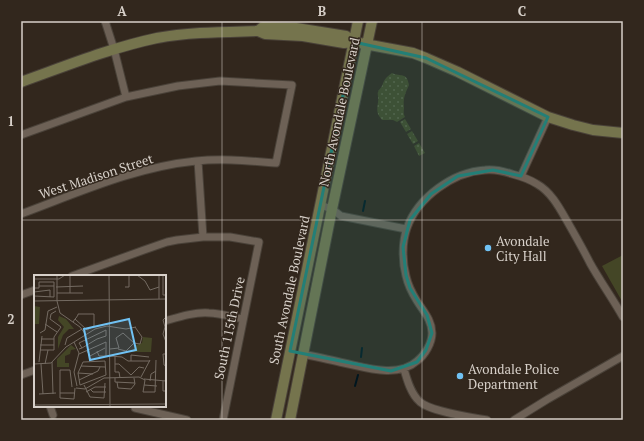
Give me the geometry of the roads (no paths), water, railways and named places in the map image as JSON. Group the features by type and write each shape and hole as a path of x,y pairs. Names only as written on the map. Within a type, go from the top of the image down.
{"main road":[{"name":"North Avondale Boulevard","path":"328,166 358,21"},
{"name":"North Avondale Boulevard","path":"332,209 372,21"},
{"path":"21,82 114,49 158,38 258,31 265,34 303,36 344,43 354,42 413,53 458,72 548,117 593,130 623,133"},
{"name":"South Avondale Boulevard","path":"276,420 328,166"},
{"name":"South Avondale Boulevard","path":"290,420 332,209"},
{"path":"290,351 303,354"}],"street":[{"path":"21,135 126,97 106,21"},
{"name":"West Madison Street","path":"21,214 115,179 173,164 198,161 229,160 276,163 292,86 220,82 178,86 126,97"},
{"path":"521,176 548,117"},
{"path":"75,275 167,242 203,237 198,161"},
{"path":"303,354 374,369 391,370 404,369 416,362 423,355 430,344 432,333 431,324 410,288 406,275 403,247 406,230 410,220 431,194 450,180 483,170 498,170 521,176 537,183 549,193 555,200 623,317"},
{"path":"320,205 332,209 341,216 406,230"},
{"name":"South 115th Drive","path":"203,237 230,237 259,242 223,420"},
{"path":"21,295 34,290"},
{"path":"166,321 195,314 209,313 243,319"},
{"path":"514,420 623,356"},
{"path":"404,369 410,388 420,402 437,410 487,420"},
{"path":"21,375 34,370"},
{"path":"50,407 53,414"},
{"path":"135,407 187,420"}],"waterway":[{"path":"363,211 365,201"},
{"path":"361,357 362,348"},
{"path":"355,386 358,375"}],"place":[{"name":"Avondale City Hall","path":"488,248"},
{"name":"Avondale Police Department","path":"460,376"}]}
